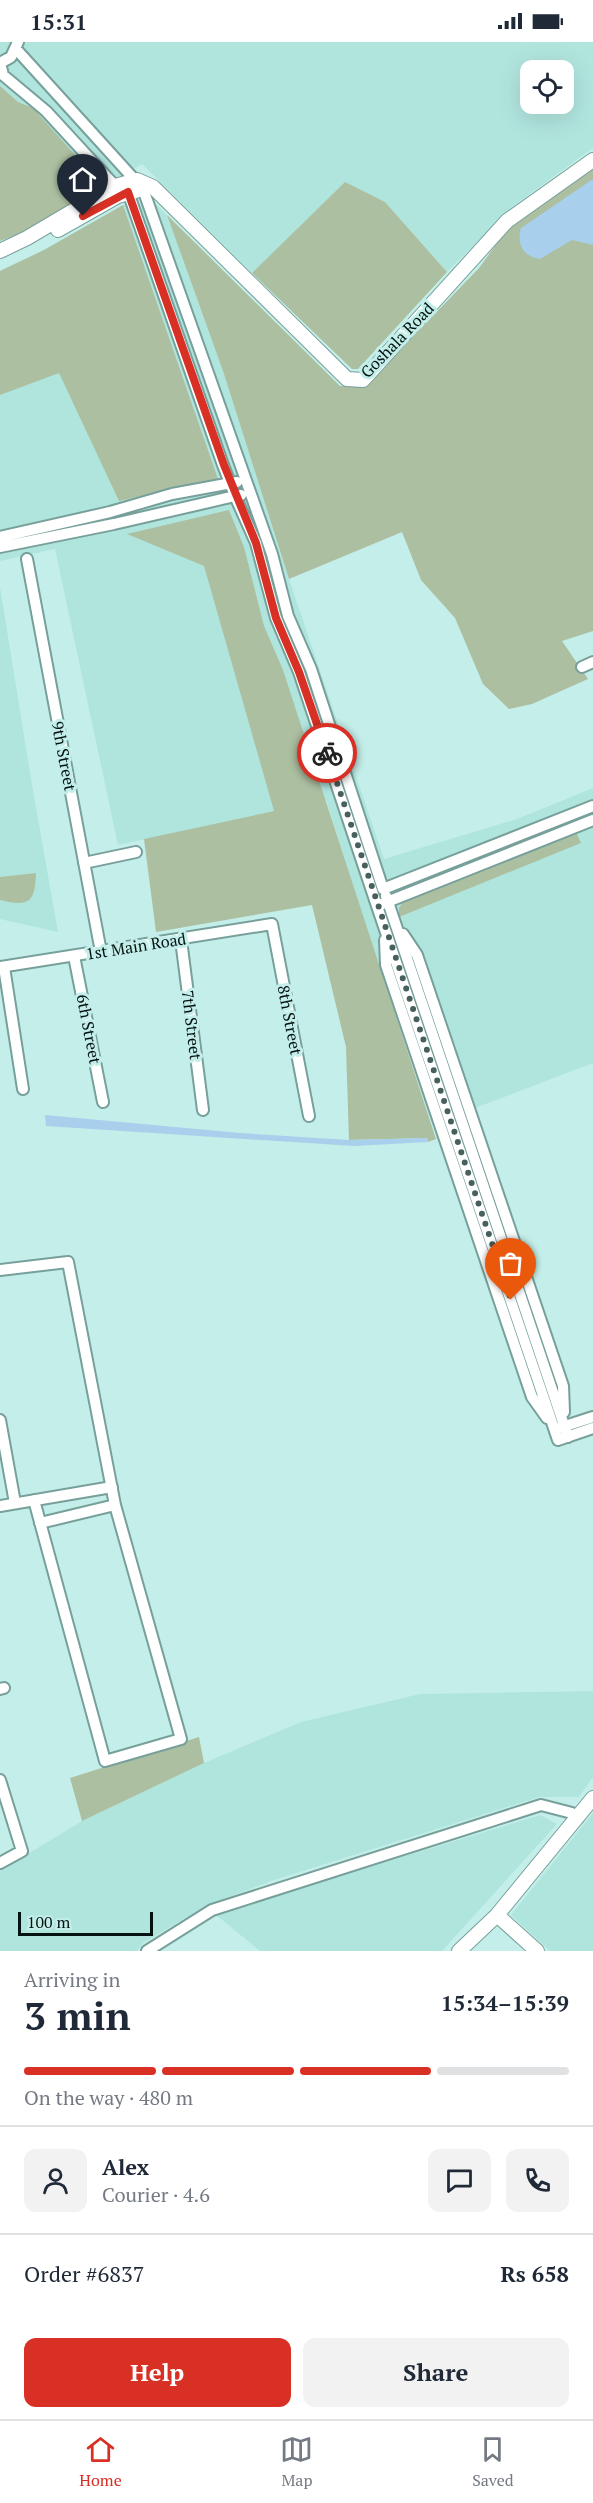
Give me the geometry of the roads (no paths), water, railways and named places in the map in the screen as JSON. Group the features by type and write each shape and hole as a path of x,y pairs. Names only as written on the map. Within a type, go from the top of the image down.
{"street":[{"path":"378,890 311,669 288,616 272,554 144,185 44,81 17,45 11,57 0,63 3,75 46,111 114,186 128,192 230,483 256,543 276,618 299,672 383,904 546,1387 563,1431"},
{"name":"Goshala Road","path":"144,185 347,380 363,380 507,221 593,160"},
{"path":"0,251 27,238 114,186 144,185"},
{"path":"0,260 31,246 144,185"},
{"path":"0,537 110,512 172,494 247,482"},
{"path":"0,548 251,493"},
{"name":"9th Street","path":"27,560 101,952"},
{"path":"582,667 593,662"},
{"path":"378,890 593,806"},
{"path":"383,904 593,820"},
{"path":"84,863 136,852"},
{"path":"389,923 417,955 563,1386 563,1431"},
{"path":"389,923 386,965 532,1397 563,1431"},
{"name":"1st Main Road","path":"2,967 272,924"},
{"name":"8th Street","path":"272,924 309,1116"},
{"name":"7th Street","path":"181,940 203,1110"},
{"name":"6th Street","path":"74,956 103,1101"},
{"path":"2,967 24,1089"},
{"path":"0,1270 68,1262 116,1505 181,1738 105,1761 34,1500"},
{"path":"563,1431 593,1417"},
{"path":"0,1420 15,1503"},
{"path":"563,1431 593,1428"},
{"path":"0,1506 112,1487"},
{"path":"40,1523 116,1505"},
{"path":"0,1780 22,1851 0,1863"},
{"path":"459,1951 496,1916 593,1798"},
{"path":"147,1951 212,1910 542,1805 572,1813 578,1818"},
{"path":"496,1916 537,1951"}],"water":[{"path":"593,179 593,245 572,240 540,259 526,253 520,239 521,228"},
{"path":"45,1115 240,1133 349,1140 427,1138 428,1142 354,1146 46,1126"}]}
